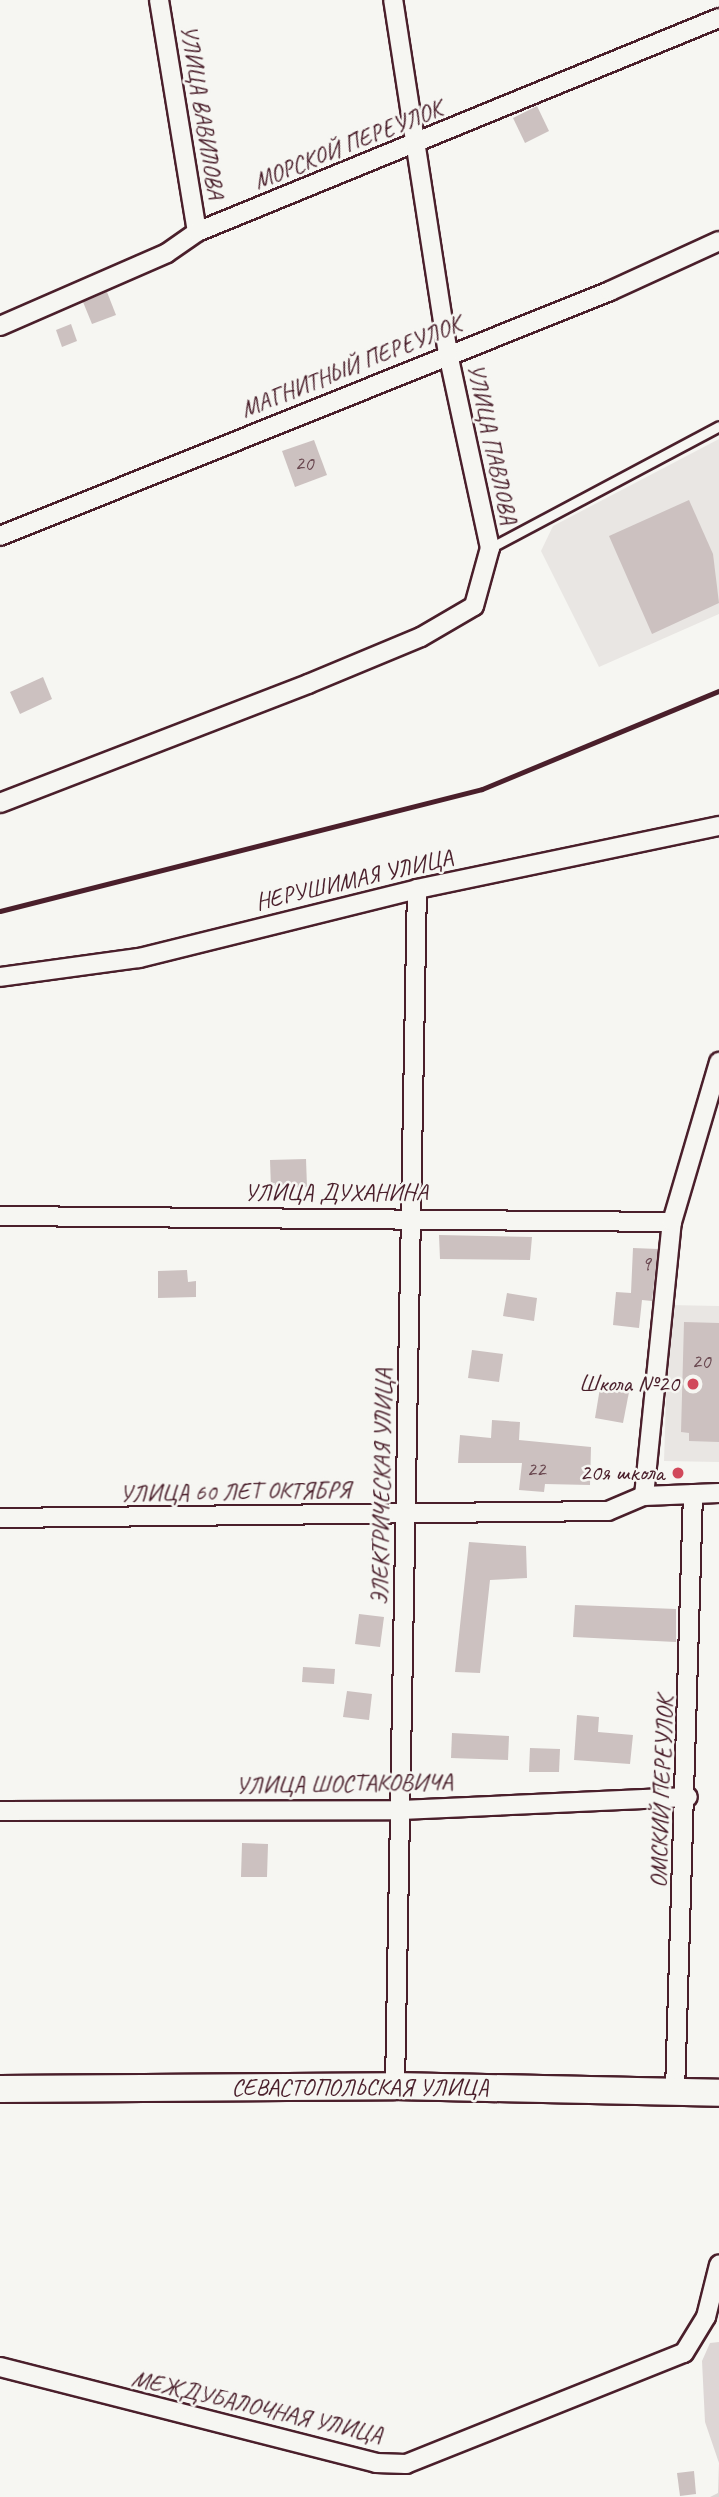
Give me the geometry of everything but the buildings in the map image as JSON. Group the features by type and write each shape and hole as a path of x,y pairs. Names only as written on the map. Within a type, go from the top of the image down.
{"street":[{"name":"УЛИЦА ВАВИЛОВА","path":"159,0 197,232"},
{"name":"УЛИЦА ПАВЛОВА","path":"0,803 308,684 421,637 474,606 490,548 448,354 393,0"},
{"name":"МОРСКОЙ ПЕРЕУЛОК","path":"0,326 167,253 197,232 415,145 719,18"},
{"name":"МАГНИТНЫЙ ПЕРЕУЛОК","path":"0,536 610,291 719,241"},
{"name":"НЕРУШИМАЯ УЛИЦА","path":"0,977 139,958 417,889 719,826"},
{"name":"ЭЛЕКТРИЧЕСКАЯ УЛИЦА","path":"395,2086 417,889"},
{"path":"644,1496 672,1222 719,1062"},
{"name":"УЛИЦА ДУХАНИНА","path":"0,1216 672,1222"},
{"name":"УЛИЦА 60 ЛЕТ ОКТЯБРЯ","path":"0,1518 608,1511 644,1496 719,1493"},
{"name":"ОМСКИЙ ПЕРЕУЛОК","path":"675,2092 688,1797 693,1494"},
{"name":"УЛИЦА ШОСТАКОВИЧА","path":"0,1811 401,1810 688,1797"},
{"name":"СЕВАСТОПОЛЬСКАЯ УЛИЦА","path":"0,2089 395,2086 719,2093"},
{"name":"МЕЖДУБАЛОЧНАЯ УЛИЦА","path":"0,2367 376,2463 407,2464 684,2353 706,2317 719,2265"}],"lane":[{"path":"490,548 719,426"}],"shaded area":[{"path":"719,439 719,614 599,667 541,551 553,526"},
{"name":"Школа №20","path":"669,1305 719,1306 719,1462 664,1461"},
{"path":"719,2342 719,2463 705,2422 702,2361 710,2343"},
{"path":"719,2463 719,2497 710,2497 718,2493"}],"railway":[{"path":"0,911 482,789 719,691"}],"place":[{"name":"Школа №20","path":"693,1384"},
{"name":"20я школа","path":"678,1473"}]}
